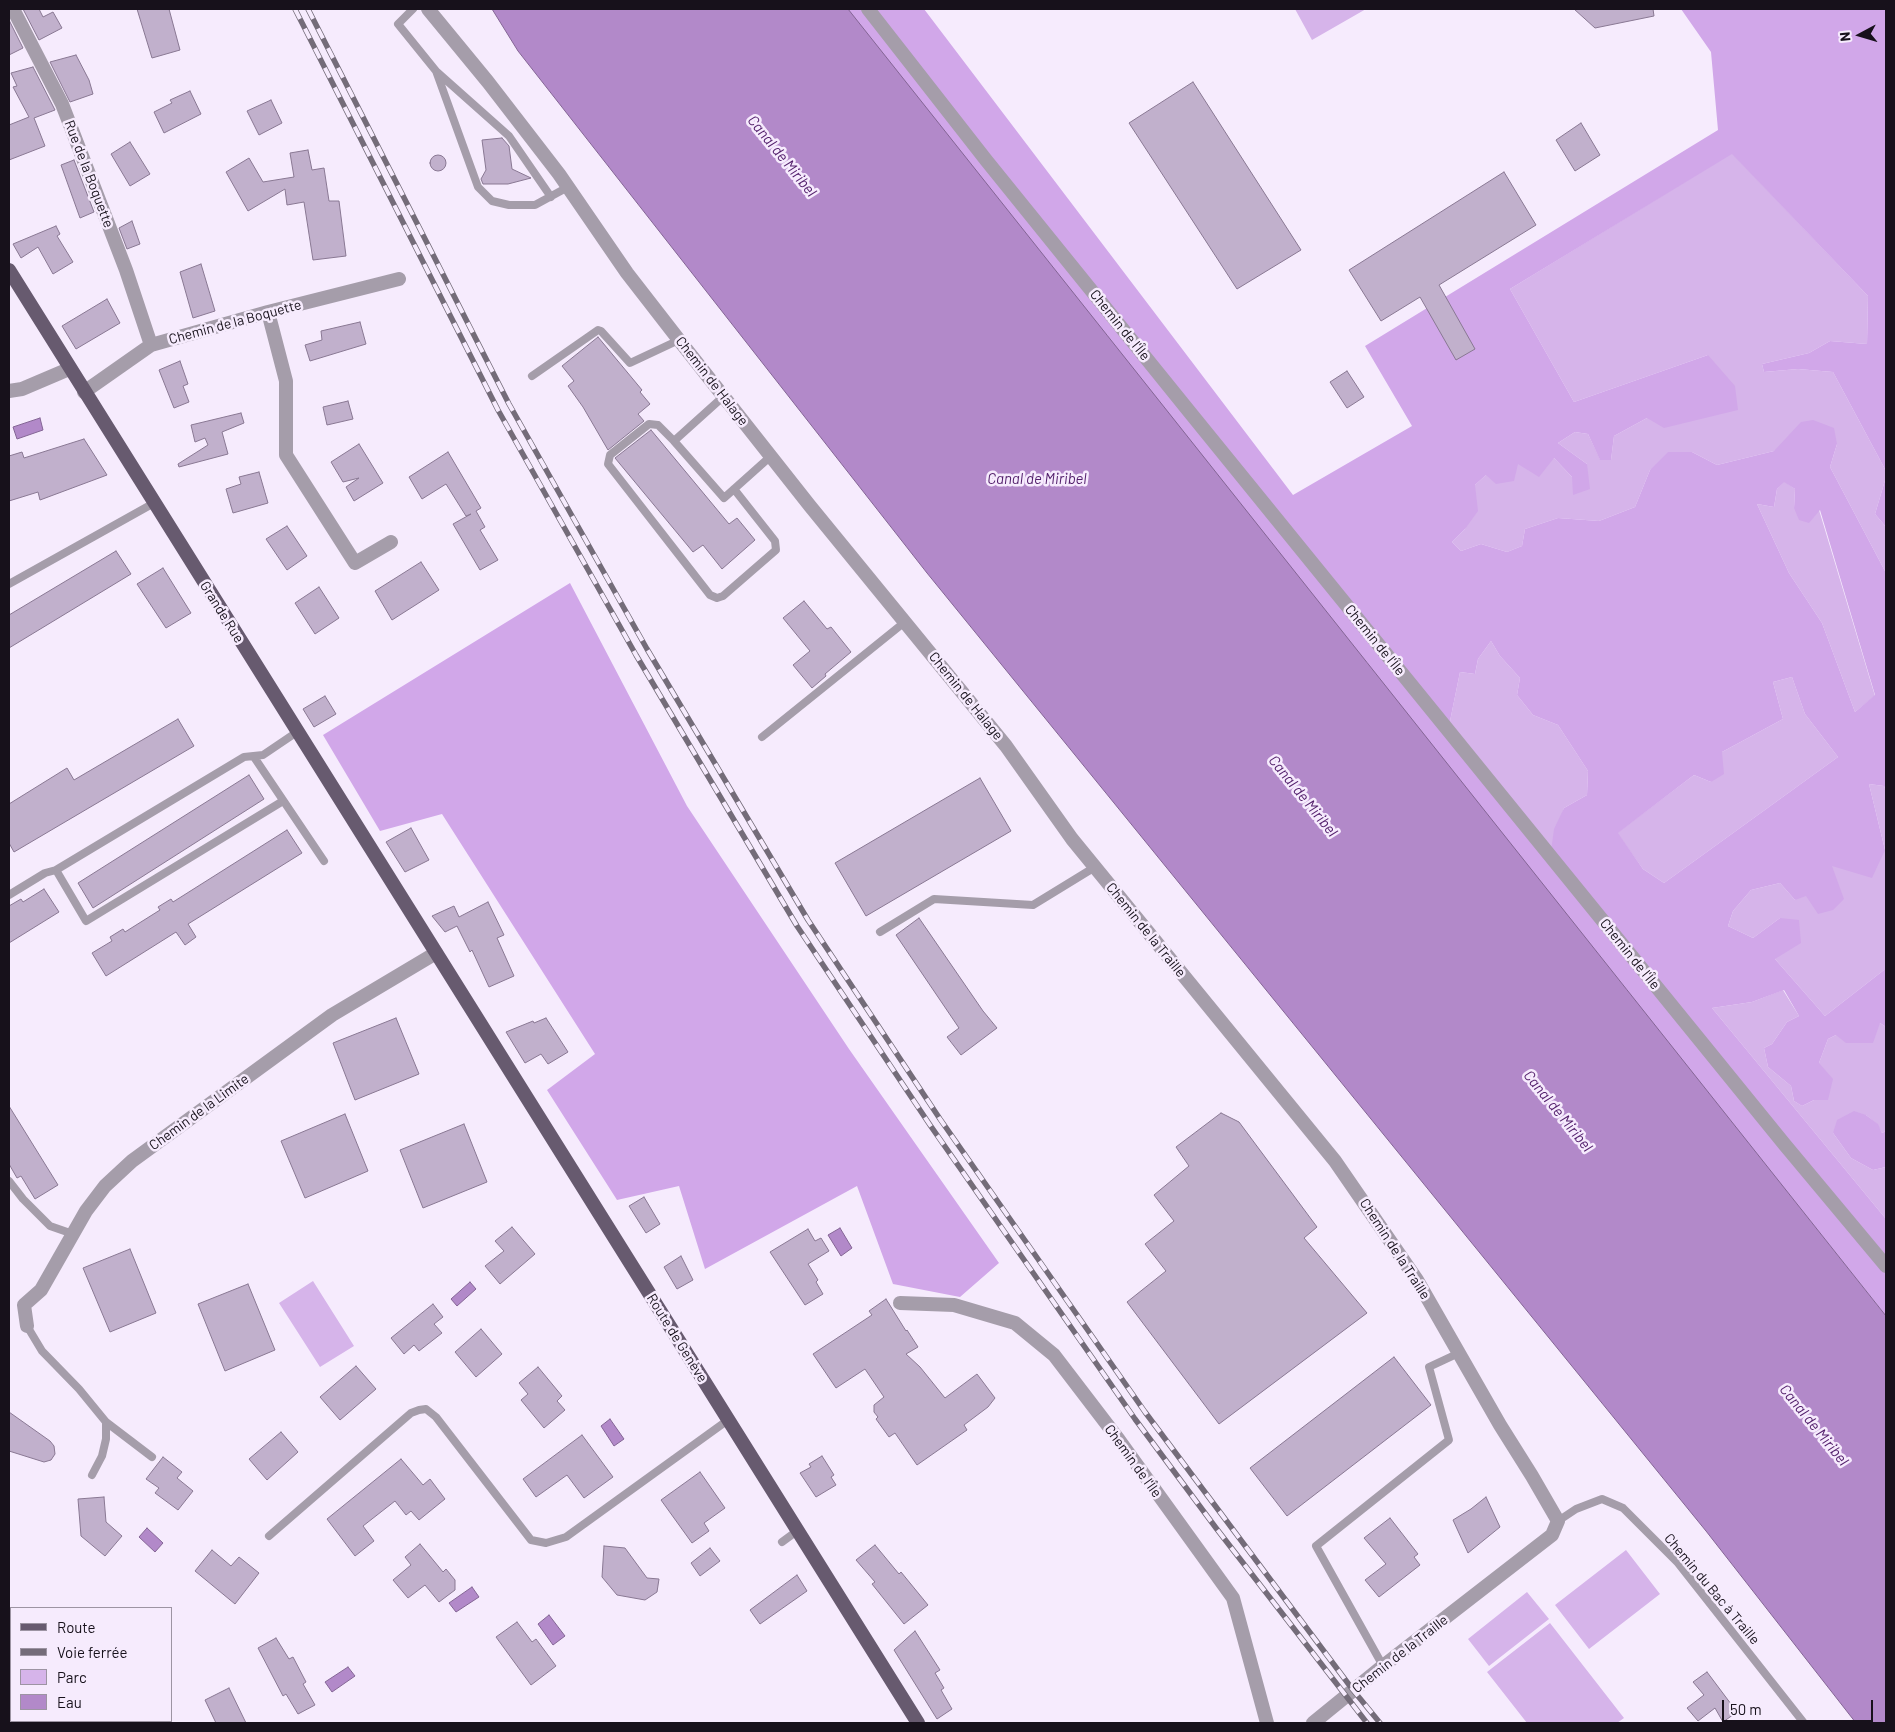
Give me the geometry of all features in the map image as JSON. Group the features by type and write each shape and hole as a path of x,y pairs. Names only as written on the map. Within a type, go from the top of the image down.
{"main road":[{"name":"Grande Rue","path":"9,270 69,369 436,953"},
{"name":"Route de Genève","path":"436,953 918,1723"}],"street":[{"name":"Rue de la Boquette","path":"12,9 62,104 126,270 151,346"},
{"name":"Chemin de Halage","path":"428,9 488,82 568,186 627,273 679,340 1006,746"},
{"name":"Chemin de l'Île","path":"868,9 986,160 1157,372 1775,1133 1886,1266"},
{"name":"Chemin de la Boquette","path":"84,392 151,346 268,312 399,279"},
{"path":"268,312 286,381 286,455 355,563 391,542"},
{"path":"9,392 22,389 69,369"},
{"name":"Chemin de la Traille","path":"1006,746 1072,839 1335,1161 1417,1280 1500,1425 1558,1521 1552,1536 1383,1666 1321,1721"},
{"name":"Chemin de la Limite","path":"27,1326 24,1305 41,1290 86,1211 100,1192 132,1161 332,1015 436,953"},
{"name":"Chemin de l'Île","path":"900,1303 954,1305 1015,1323 1054,1356 1119,1440 1232,1598 1267,1723"}],"lane":[{"path":"413,9 398,24 436,71 509,136 551,197"},
{"path":"436,71 478,187 492,201 509,206 535,205 568,186"},
{"path":"532,376 598,330 630,363 679,340"},
{"path":"674,442 724,396"},
{"path":"734,489 775,541 776,550 723,596 717,598 710,595 608,464 610,455 649,424 658,425 724,498 734,489 771,456"},
{"path":"9,584 154,503"},
{"path":"762,737 906,621"},
{"path":"9,895 44,873 56,870 244,757 263,755 298,732"},
{"path":"254,757 324,861"},
{"path":"56,870 86,921 283,801"},
{"path":"880,932 934,899 1033,905 1095,867"},
{"path":"9,1181 22,1199 50,1226 73,1234"},
{"path":"27,1326 42,1351 79,1389 106,1422 152,1457"},
{"path":"1383,1666 1316,1546 1449,1440 1430,1366 1459,1352"},
{"path":"269,1536 411,1413 418,1410 426,1409 436,1417 532,1540 546,1543 566,1537 728,1420"},
{"path":"92,1475 102,1456 106,1439 106,1422"},
{"name":"Chemin du Bac à Traille","path":"1558,1521 1576,1510 1602,1499 1623,1508 1678,1563 1804,1723"},
{"path":"782,1542 797,1531"}],"green space":[{"path":"1295,9 1366,9 1312,40"},
{"path":"1732,153 1868,296 1867,344 1830,341 1809,353 1762,364 1764,372 1798,369 1833,372 1886,471 1875,514 1886,527 1886,573 1830,467 1837,444 1774,451 1717,465 1692,452 1650,470 1635,507 1599,521 1558,518 1525,529 1522,546 1507,552 1481,544 1461,551 1452,542 1465,529 1475,485 1487,474 1518,463 1554,458 1572,477 1587,464 1558,443 1575,432 1588,434 1600,459 1611,460 1614,436 1647,418 1708,355 1574,402 1510,289"},
{"path":"1784,481 1795,489 1794,508 1819,510 1875,696 1855,712 1822,623 1789,573 1757,504 1774,507 1777,489"},
{"path":"1491,641 1500,656 1520,678 1517,695 1533,715 1558,725 1588,771 1587,795 1564,808 1551,851 1449,726 1460,672 1475,674 1478,659"},
{"path":"1792,677 1805,714 1838,757 1664,883 1643,869 1617,833 1694,775 1711,782 1722,752 1783,719 1773,682"},
{"path":"1869,784 1884,786 1886,791 1886,970 1825,1016 1775,959 1780,918 1753,938 1728,926 1733,911 1751,890 1780,883 1795,900 1832,866 1885,850"},
{"path":"1783,990 1799,1016 1787,1022 1772,1044 1764,1048 1768,1067 1791,1086 1794,1101 1802,1106 1814,1100 1819,1063 1828,1039 1880,1023 1886,1027 1886,1131 1882,1133 1877,1124 1866,1115 1833,1133 1851,1158 1873,1170 1886,1167 1886,1219 1712,1008 1752,1002"},
{"path":"313,1281 354,1346 320,1367 279,1303"},
{"path":"1626,1550 1660,1594 1589,1649 1555,1605"},
{"path":"1527,1592 1549,1619 1489,1666 1468,1639"},
{"path":"1550,1623 1624,1718 1617,1723 1527,1723 1487,1672"}],"shaded area":[{"path":"844,9 924,9 1293,495 1412,426 1365,346 1718,130 1711,52 1681,9 1886,9 1886,471 1833,372 1798,369 1764,372 1762,364 1809,353 1830,341 1867,344 1868,296 1732,154 1510,289 1574,402 1708,355 1735,386 1738,410 1664,428 1647,418 1614,436 1611,460 1600,460 1588,434 1575,432 1558,443 1587,464 1590,489 1573,495 1572,477 1554,458 1539,477 1518,464 1514,481 1496,484 1486,475 1475,485 1478,511 1465,529 1452,542 1461,551 1481,544 1507,552 1522,546 1525,529 1558,518 1599,521 1635,507 1650,470 1668,452 1692,452 1717,465 1774,451 1801,422 1813,420 1834,428 1837,444 1830,467 1886,573 1886,791 1884,786 1869,784 1885,850 1872,878 1832,866 1844,899 1833,910 1818,914 1806,896 1795,900 1780,883 1751,890 1733,911 1728,926 1753,938 1780,918 1799,920 1801,943 1775,959 1825,1016 1886,970 1886,1027 1880,1023 1873,1043 1846,1043 1836,1035 1828,1039 1819,1063 1833,1079 1828,1100 1814,1100 1802,1106 1794,1101 1791,1086 1768,1067 1764,1048 1772,1044 1787,1022 1799,1016 1784,990 1752,1002 1712,1008 1886,1219 1886,1316","holes":["1784,482 1795,489 1794,508 1799,520 1809,523 1820,510 1875,695 1855,712 1822,623 1789,573 1757,504 1774,507 1777,489","1491,641 1500,656 1520,678 1517,695 1533,715 1558,725 1588,771 1587,795 1564,808 1554,829 1551,851 1449,726 1460,672 1475,674 1478,659","1792,677 1805,714 1838,757 1664,883 1643,869 1618,833 1694,775 1711,782 1724,774 1722,752 1783,719 1773,682"]},
{"path":"1886,477 1886,527 1875,514"},
{"path":"570,583 687,806 849,1049 999,1263 960,1297 893,1284 857,1186 705,1269 679,1186 617,1200 547,1090 595,1054 442,814 380,831 323,735"},
{"path":"1854,1111 1866,1115 1878,1124 1882,1133 1886,1131 1886,1167 1873,1170 1851,1158 1833,1133 1837,1120"}],"water":[{"name":"Canal de Miribel","path":"492,9 848,9 1886,1316 1886,1723 1856,1723 1706,1531 927,573 518,51"},
{"path":"40,418 43,430 17,439 13,427"},
{"path":"840,1228 852,1248 841,1256 828,1235"},
{"path":"470,1282 476,1289 457,1306 451,1299"},
{"path":"610,1419 624,1439 614,1446 601,1426"},
{"path":"147,1528 163,1543 155,1552 139,1537"},
{"path":"472,1587 479,1597 456,1612 449,1603"},
{"path":"549,1615 565,1636 553,1645 538,1624"},
{"path":"348,1667 355,1676 332,1692 325,1682"}],"building":[{"path":"23,9 39,9 43,17 53,12 62,28 39,40"},
{"path":"137,9 169,9 180,50 152,58"},
{"path":"1574,9 1653,9 1654,16 1595,28"},
{"path":"9,20 23,48 9,55"},
{"path":"76,55 89,80 93,94 70,102 50,62"},
{"path":"33,67 55,110 34,118 45,146 9,160 9,125 29,117 13,87 17,86 11,73"},
{"path":"1193,82 1301,250 1237,289 1129,123"},
{"path":"190,91 201,114 164,133 154,112 172,103 170,100"},
{"path":"271,100 282,123 259,135 247,111"},
{"path":"1581,123 1600,155 1575,171 1556,140"},
{"path":"502,138 509,146 512,169 531,178 508,184 483,184 481,179 486,170 482,140"},
{"path":"130,142 150,174 130,186 111,154"},
{"path":"308,150 312,170 324,168 329,201 339,201 346,256 313,260 304,202 287,205 285,189 248,211 226,172 249,158 263,182 294,177 290,153"},
{"path":"435,155 441,155 446,160 444,169 435,171 430,166 430,160"},
{"path":"74,160 94,212 80,218 61,165"},
{"path":"1504,172 1536,225 1439,285 1475,349 1456,360 1420,297 1381,321 1349,270"},
{"path":"132,221 140,244 127,249 119,228"},
{"path":"56,226 60,234 57,236 73,262 53,274 38,247 21,258 13,244"},
{"path":"201,264 215,311 193,318 180,272"},
{"path":"107,299 120,323 76,349 62,326"},
{"path":"360,322 366,344 310,361 305,345 322,340 321,331"},
{"path":"598,337 642,390 640,392 650,404 638,414 644,421 608,450 583,407 568,386 574,381 562,366"},
{"path":"180,361 188,384 183,386 189,402 174,408 159,370"},
{"path":"1347,371 1364,397 1347,408 1330,382"},
{"path":"348,401 353,419 327,425 323,407"},
{"path":"241,413 244,423 222,432 228,454 179,467 178,464 208,445 205,438 195,442 191,425"},
{"path":"651,430 729,524 737,518 755,540 722,569 703,545 693,552 615,458"},
{"path":"84,439 107,475 40,500 38,492 9,501 9,456 22,452 24,458"},
{"path":"359,444 383,483 354,501 346,487 359,478 343,482 331,462"},
{"path":"448,452 481,508 476,511 485,527 480,530 498,560 480,570 453,524 471,514 466,516 446,484 422,499 409,477"},
{"path":"259,472 268,503 233,513 226,489 241,484 239,477"},
{"path":"287,526 307,556 287,570 266,539"},
{"path":"116,551 131,574 9,648 9,615"},
{"path":"421,562 439,590 392,620 375,591"},
{"path":"163,568 191,613 166,628 137,584"},
{"path":"319,587 339,618 315,634 295,603"},
{"path":"804,601 827,629 831,627 851,652 812,688 793,665 810,651 783,618"},
{"path":"325,696 336,714 314,727 303,709"},
{"path":"178,719 194,746 14,852 9,843 9,804 67,768 74,780"},
{"path":"249,775 264,799 93,908 78,883"},
{"path":"980,778 1011,831 866,916 835,863"},
{"path":"411,828 429,860 405,872 386,842"},
{"path":"287,830 302,853 188,924 196,937 185,945 176,932 106,976 92,953 112,941 110,937 123,929 125,932 160,910 158,907 171,899 173,902"},
{"path":"44,889 59,912 9,943 9,906 21,899 23,902"},
{"path":"488,902 504,935 497,938 514,976 489,987 472,950 470,952 457,926 445,932 432,916 454,906 459,917"},
{"path":"919,918 983,1011 997,1028 961,1055 947,1037 959,1028 896,935"},
{"path":"396,1018 419,1074 355,1100 333,1043"},
{"path":"546,1018 568,1052 548,1064 541,1054 525,1063 506,1032"},
{"path":"9,1106 58,1185 35,1199 21,1176 17,1178 9,1164"},
{"path":"1221,1113 1239,1122 1317,1227 1304,1238 1367,1313 1219,1424 1127,1302 1166,1271 1145,1244 1174,1221 1154,1195 1189,1166 1176,1147"},
{"path":"345,1114 368,1171 305,1198 281,1141"},
{"path":"464,1124 487,1182 423,1208 400,1150"},
{"path":"644,1197 660,1224 646,1233 629,1206"},
{"path":"512,1227 535,1254 500,1284 485,1266 504,1251 495,1241"},
{"path":"808,1229 815,1241 821,1238 829,1251 808,1264 818,1280 816,1282 823,1294 805,1305 770,1252"},
{"path":"130,1249 156,1313 110,1332 83,1268"},
{"path":"681,1256 693,1280 677,1289 664,1267"},
{"path":"248,1284 275,1350 225,1371 198,1304"},
{"path":"886,1299 918,1347 906,1354 920,1367 945,1398 977,1374 995,1398 988,1407 964,1425 967,1430 917,1465 895,1433 889,1437 876,1419 878,1417 874,1412 874,1405 884,1397 865,1369 836,1388 813,1354 872,1315 869,1311"},
{"path":"433,1304 443,1317 434,1324 442,1333 419,1351 414,1345 404,1354 391,1338"},
{"path":"481,1329 502,1354 476,1377 455,1352"},
{"path":"1394,1357 1431,1405 1287,1516 1250,1468"},
{"path":"356,1366 376,1389 340,1420 320,1397"},
{"path":"538,1367 562,1396 557,1401 565,1410 544,1428 521,1400 528,1394 519,1383"},
{"path":"9,1412 50,1441 54,1446 55,1454 51,1460 44,1462 9,1451"},
{"path":"281,1432 298,1452 267,1480 249,1459"},
{"path":"582,1435 613,1477 584,1498 567,1475 536,1497 523,1479"},
{"path":"822,1456 834,1475 831,1477 836,1485 816,1497 800,1473 811,1467 809,1464"},
{"path":"163,1457 182,1472 177,1478 193,1491 178,1510 155,1493 159,1488 146,1479"},
{"path":"401,1459 423,1485 430,1479 445,1499 419,1520 411,1511 406,1515 395,1501 363,1526 374,1541 355,1556 327,1519"},
{"path":"700,1472 725,1508 704,1523 709,1531 692,1543 661,1500"},
{"path":"104,1497 106,1522 122,1536 105,1556 81,1536 78,1499"},
{"path":"1486,1497 1500,1527 1468,1553 1453,1520"},
{"path":"1390,1518 1418,1554 1414,1557 1420,1565 1379,1597 1365,1580 1386,1564 1364,1538"},
{"path":"420,1544 443,1572 446,1569 455,1580 455,1590 439,1602 425,1585 408,1598 393,1580 411,1565 405,1557"},
{"path":"875,1545 899,1574 901,1572 928,1605 904,1624 872,1584 875,1582 856,1560"},
{"path":"604,1546 625,1548 647,1578 659,1579 657,1592 645,1600 617,1595 602,1577"},
{"path":"710,1548 720,1561 700,1576 691,1563"},
{"path":"212,1550 231,1566 239,1557 259,1573 235,1604 195,1571"},
{"path":"797,1575 807,1591 760,1624 750,1610"},
{"path":"517,1622 532,1642 536,1639 556,1666 531,1685 496,1637"},
{"path":"915,1631 940,1670 935,1673 944,1688 941,1690 952,1709 937,1719 894,1650"},
{"path":"276,1638 289,1659 293,1657 306,1682 303,1684 315,1705 298,1714 286,1694 283,1696 258,1648"},
{"path":"1707,1672 1737,1712 1723,1722 1715,1708 1698,1721 1687,1708 1704,1695 1693,1682"},
{"path":"229,1688 246,1723 216,1723 205,1700"}],"railway":[{"path":"295,9 498,410 636,655 797,926 930,1125 1135,1419 1216,1528 1367,1723"},
{"path":"308,9 509,404 647,649 808,920 940,1119 1145,1412 1353,1690 1380,1723"}]}
